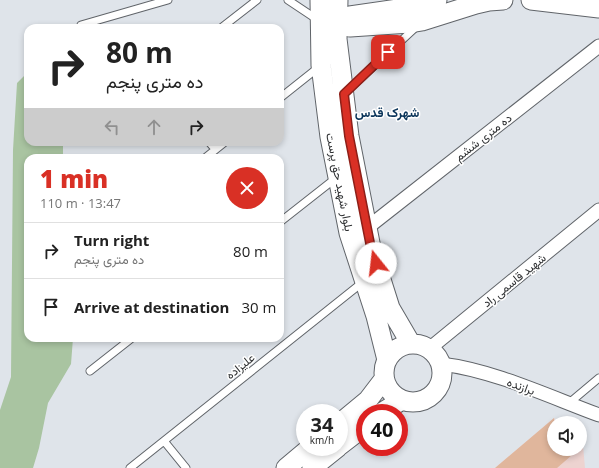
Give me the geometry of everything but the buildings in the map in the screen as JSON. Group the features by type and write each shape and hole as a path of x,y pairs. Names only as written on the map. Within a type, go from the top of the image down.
{"street":[{"name":"بلوار شهید حق پرست","path":"320,0 337,39 349,136 371,248 390,308 411,344"},
{"name":"بلوار شهید حق پرست","path":"338,0 329,21 321,65 330,137 349,233 376,316 387,360"},
{"path":"329,21 350,27 410,23 419,9 437,0"},
{"path":"419,9 503,0"},
{"path":"531,0 599,8"},
{"name":"ده متری ششم","path":"367,228 599,46"},
{"path":"338,177 356,173"},
{"name":"شهید قاسمی راد","path":"429,349 599,210"},
{"path":"411,344 420,345 429,349 436,355 441,364 441,383 436,391 429,398 420,402 411,403 394,395 387,388 384,379 384,369 387,360 393,352 401,347 411,344"},
{"name":"برازنده","path":"441,364 461,366 507,381 599,415"},
{"path":"348,417 368,400 384,379"},
{"path":"396,404 402,400"},
{"path":"348,439 356,433"},
{"path":"286,468 300,456"},
{"path":"312,468 327,456"}],"lane":[{"path":"84,24 168,0"},
{"path":"226,24 256,0"},
{"path":"288,0 329,21"},
{"path":"344,94 419,9"},
{"path":"284,95 321,65"},
{"path":"212,146 215,150"},
{"path":"210,154 220,146"},
{"path":"284,219 338,177"},
{"name":"علیزاده","path":"130,468 364,280"},
{"path":"90,371 127,342"},
{"path":"568,404 599,378"},
{"path":"164,441 186,468"}],"shaded area":[{"path":"547,424 547,456 584,456 585,468 495,468"}],"green space":[{"path":"24,76 24,146 63,146 63,154 24,154 24,342 73,342 71,364 48,403 39,448 33,468 0,468 0,410 11,377 13,150 17,83"}],"district":[{"name":"شهرک قدس","path":"387,112"}],"route":[{"path":"376,263 371,248 349,136 344,94 388,52"}]}
